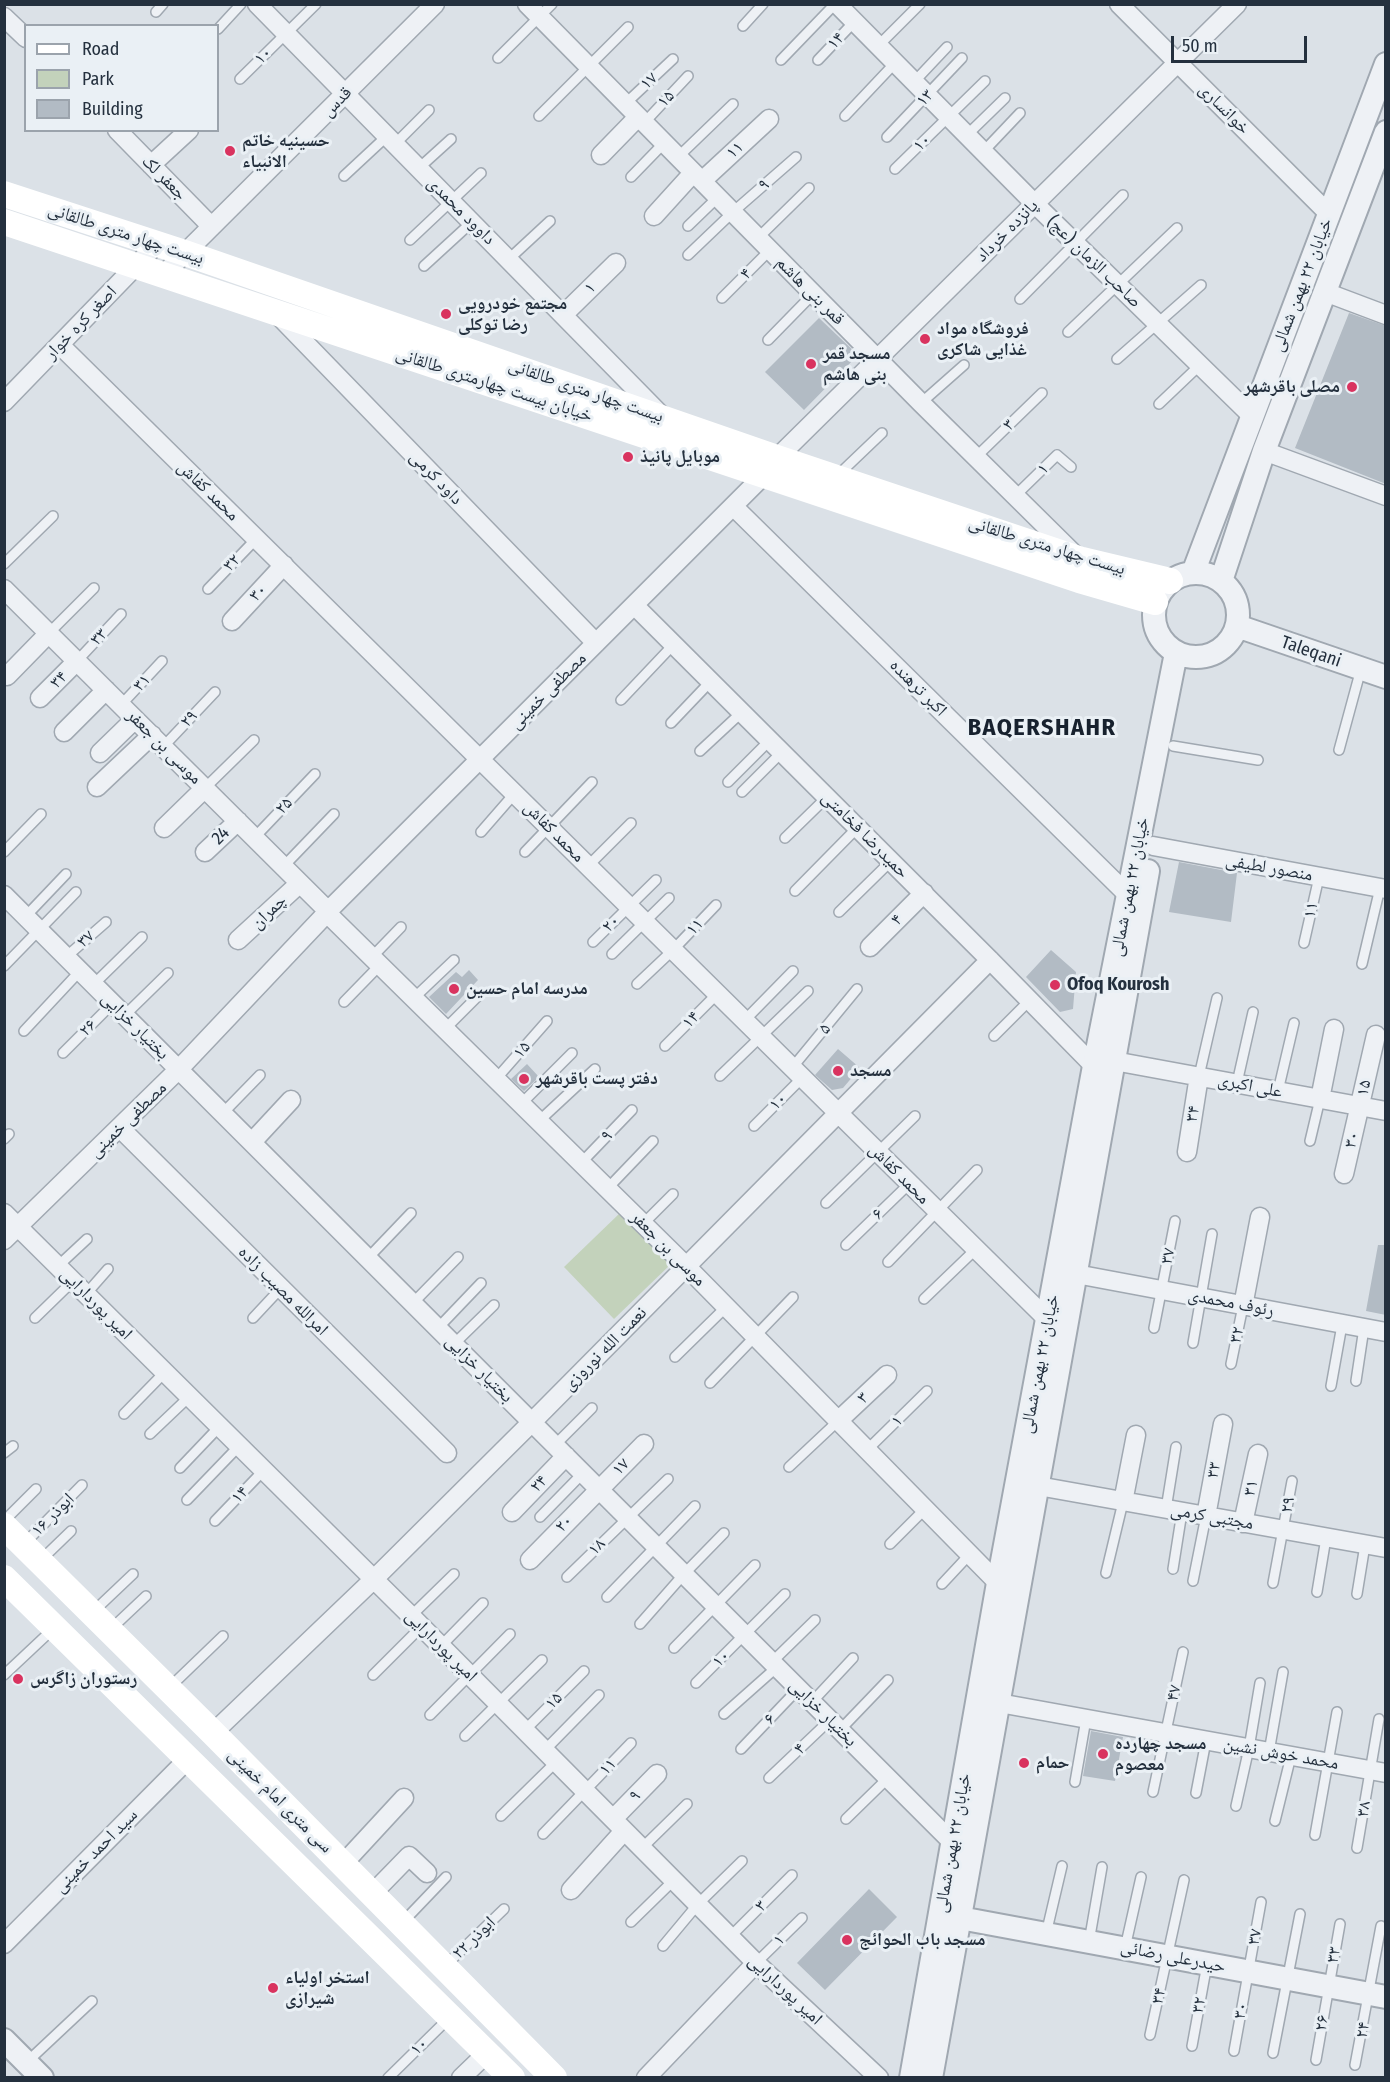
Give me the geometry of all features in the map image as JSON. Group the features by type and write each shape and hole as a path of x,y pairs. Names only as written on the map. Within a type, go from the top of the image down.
{"main road":[{"name":"بیست چهار متری طالقانی","path":"4,194 185,253 664,418 771,467 836,478 1080,570 1182,577"},
{"name":"خیابان بیست چهارمتری طالقانی","path":"4,222 276,313 771,467 1080,570 1155,602"},
{"name":"سی متری امام خمینی","path":"4,1527 343,1864 554,2078"},
{"name":"سی متری امام خمینی","path":"4,1578 512,2078"}],"street":[{"name":"داوود محمدی","path":"257,4 664,418"},
{"name":"قدس","path":"162,276 435,4"},
{"name":"صاحب الزمان (عج)","path":"836,4 1035,204 1252,416"},
{"name":"خوانساری","path":"1119,4 1329,214"},
{"name":"پانزده خرداد","path":"771,467 1238,4"},
{"name":"قمر بنی هاشم","path":"540,9 588,66 1015,496 1080,570"},
{"path":"4,17 24,36"},
{"name":"خیابان ۲۲ بهمن شمالی","path":"1182,577 1252,416 1386,64"},
{"path":"601,154 636,114"},
{"name":"۱۱","path":"698,177 769,119"},
{"name":"جعفر لک","path":"119,132 211,226"},
{"path":"151,165 187,132"},
{"name":"خیابان ۲۲ بهمن شمالی","path":"1221,581 1264,451 1384,140"},
{"path":"654,216 698,177"},
{"name":"اصغر کره خوار","path":"4,402 157,244"},
{"name":"۱","path":"564,314 616,262"},
{"path":"1325,292 1386,315"},
{"name":"داود کرمی","path":"276,313 596,643"},
{"name":"محمد کفاش","path":"60,345 1048,1320"},
{"path":"1264,451 1386,496"},
{"name":"مصطفی خمینی","path":"4,1240 179,1070 328,912 771,467"},
{"name":"اکبر ترهنده","path":"733,506 1128,895"},
{"name":"۳۰","path":"232,621 284,565"},
{"path":"1208,575 1221,581 1236,601 1237,626 1232,637 1220,650 1203,657 1184,655 1167,646 1159,636 1153,614 1155,602 1161,591 1182,577 1208,575"},
{"name":"موسی بن جعفر","path":"6,592 687,1267 998,1583"},
{"name":"حمیدرضا فخامتی","path":"634,605 1030,1000 1104,1063"},
{"name":"Taleqani","path":"1237,626 1386,677"},
{"path":"7,676 49,633"},
{"name":"خیابان ۲۲ بهمن شمالی","path":"931,2078 1076,1274 1128,895 1184,655"},
{"name":"خیابان ۲۲ بهمن شمالی","path":"911,2078 998,1583 1048,1320 1153,846 1173,746 1184,655"},
{"name":"۳۴","path":"40,698 77,661"},
{"path":"64,732 106,690"},
{"path":"100,753 135,719"},
{"path":"97,787 157,741"},
{"path":"164,828 205,788"},
{"name":"24","path":"205,852 238,821"},
{"name":"منصور لطیفی","path":"1153,846 1383,889"},
{"name":"چمران","path":"238,940 300,883"},
{"name":"۴","path":"870,947 924,894"},
{"name":"بختیار خزایی","path":"4,895 953,1843"},
{"name":"نعمت الله نوروزی","path":"213,1734 532,1422 990,960"},
{"path":"1320,1099 1334,1029"},
{"name":"۱۵","path":"1360,1107 1376,1035"},
{"name":"علی اکبری","path":"1104,1063 1200,1076 1386,1111"},
{"name":"۳۴","path":"1187,1152 1200,1076"},
{"path":"252,1142 291,1100"},
{"name":"۳۰","path":"1344,1174 1360,1107"},
{"name":"امرالله مصیب زاده","path":"120,1128 447,1453"},
{"name":"امیر پوردارایی","path":"4,1213 417,1621 756,1963 879,2078"},
{"path":"1244,1306 1260,1217"},
{"name":"رئوف محمدی","path":"1076,1274 1386,1332"},
{"name":"۳","path":"838,1421 887,1375"},
{"name":"۳۳","path":"1206,1516 1223,1424"},
{"path":"1123,1502 1136,1435"},
{"name":"۱۷","path":"599,1489 644,1444"},
{"name":"۲۴","path":"512,1512 561,1451"},
{"name":"۳۱","path":"1244,1523 1258,1454"},
{"name":"مجتبی کرمی","path":"1038,1486 1386,1548"},
{"name":"۲۰","path":"530,1560 599,1489"},
{"name":"محمد خوش نشین","path":"999,1703 1378,1772"},
{"name":"سید احمد خمینی","path":"4,1944 188,1759"},
{"name":"۹","path":"619,1825 657,1774"},
{"path":"343,1864 404,1798"},
{"path":"571,1890 619,1825"},
{"path":"372,1894 408,1856 427,1873"},
{"name":"حیدرعلی رضائی","path":"960,1918 1378,1995"},
{"path":"646,2078 756,1963"},
{"path":"4,2040 34,2070"},
{"path":"461,2078 487,2053"}],"lane":[{"path":"219,28 241,4"},
{"path":"286,34 316,4"},
{"path":"743,26 763,4"},
{"path":"781,60 836,4"},
{"path":"878,46 920,4"},
{"path":"498,58 540,9"},
{"name":"۱۴","path":"818,60 855,22"},
{"path":"539,116 628,27"},
{"name":"۱۰","path":"240,79 286,34"},
{"path":"914,82 947,47"},
{"name":"۱۳","path":"887,137 962,58"},
{"name":"۱۷","path":"636,114 673,59"},
{"path":"845,116 895,63"},
{"name":"۱۵","path":"636,114 688,75"},
{"path":"949,117 985,81"},
{"path":"967,135 1005,98"},
{"path":"678,157 733,104"},
{"path":"344,176 429,110"},
{"path":"983,152 1020,113"},
{"name":"۱۰","path":"895,169 949,117"},
{"path":"419,168 451,139"},
{"path":"631,177 664,143"},
{"name":"۹","path":"733,212 796,157"},
{"path":"410,240 481,173"},
{"name":"۴","path":"722,298 808,188"},
{"path":"1020,299 1123,195"},
{"path":"688,226 718,197"},
{"path":"688,255 733,212"},
{"path":"509,259 550,221"},
{"path":"424,266 472,222"},
{"path":"1068,332 1177,228"},
{"path":"1117,359 1201,285"},
{"path":"768,340 813,294"},
{"path":"921,403 964,365"},
{"path":"1159,404 1200,365"},
{"name":"۳","path":"976,457 1042,393"},
{"path":"836,478 882,433"},
{"name":"۱","path":"1015,496 1057,455 1071,467"},
{"path":"4,564 53,516"},
{"name":"۳۲","path":"208,589 257,538"},
{"path":"49,633 94,588"},
{"name":"۳۳","path":"77,661 121,614"},
{"path":"621,700 674,644"},
{"name":"۳۱","path":"122,705 162,661"},
{"path":"1339,750 1361,669"},
{"path":"671,723 711,681"},
{"name":"۲۹","path":"157,741 215,692"},
{"path":"700,751 742,712"},
{"path":"205,788 254,740"},
{"path":"728,782 776,746"},
{"path":"742,792 776,746"},
{"path":"1173,746 1258,760"},
{"name":"۲۵","path":"254,838 315,774"},
{"path":"525,852 592,782"},
{"path":"481,832 515,793"},
{"path":"784,838 827,797"},
{"path":"4,852 41,814"},
{"path":"283,867 334,814"},
{"path":"588,866 631,822"},
{"path":"795,891 858,827"},
{"path":"839,912 891,861"},
{"path":"26,916 66,874"},
{"name":"۱۱","path":"1304,943 1319,877"},
{"name":"۲۰","path":"593,942 656,880"},
{"path":"1362,964 1383,889"},
{"path":"4,966 76,892"},
{"path":"612,954 669,897"},
{"name":"۱۱","path":"636,984 673,950 716,905"},
{"name":"۳۷","path":"66,957 106,922"},
{"path":"344,1002 402,927"},
{"path":"94,984 142,937"},
{"path":"414,998 454,960"},
{"path":"24,1030 80,971"},
{"path":"744,1021 793,972"},
{"path":"119,1009 168,973"},
{"name":"۵","path":"797,1073 857,989"},
{"path":"720,1076 808,991"},
{"name":"۱۴","path":"665,1046 717,994"},
{"path":"445,1029 478,996"},
{"path":"1200,1076 1217,998"},
{"path":"994,1036 1030,1000"},
{"name":"۲۶","path":"63,1053 119,1009"},
{"path":"1237,1083 1253,1012"},
{"name":"۱۵","path":"496,1080 547,1021"},
{"path":"1278,1091 1294,1023"},
{"path":"521,1104 572,1053"},
{"path":"538,1121 595,1070"},
{"name":"۱۰","path":"754,1126 797,1073"},
{"path":"223,1113 260,1075"},
{"path":"1311,1141 1320,1099"},
{"name":"۹","path":"581,1163 632,1110"},
{"path":"826,1203 915,1116"},
{"path":"607,1189 653,1141"},
{"path":"888,1262 977,1170"},
{"name":"۶","path":"846,1245 909,1184"},
{"path":"643,1224 674,1194"},
{"path":"368,1258 411,1213"},
{"name":"۳۷","path":"1154,1328 1175,1221"},
{"path":"1193,1343 1212,1234"},
{"path":"58,1266 87,1239"},
{"path":"924,1299 976,1249"},
{"path":"413,1303 458,1257"},
{"path":"86,1294 108,1269"},
{"path":"35,1318 73,1281"},
{"path":"438,1328 481,1283"},
{"path":"252,1318 281,1288"},
{"path":"710,1383 793,1297"},
{"path":"454,1344 494,1305"},
{"name":"۳۲","path":"1231,1364 1244,1306"},
{"path":"675,1357 726,1307"},
{"path":"1331,1386 1342,1324"},
{"path":"1356,1381 1364,1328"},
{"path":"124,1414 165,1372"},
{"name":"۱","path":"867,1450 927,1391"},
{"path":"150,1434 190,1396"},
{"path":"561,1451 592,1408"},
{"path":"789,1467 838,1421"},
{"path":"180,1468 220,1426"},
{"path":"187,1500 240,1445"},
{"path":"4,1454 13,1446"},
{"path":"1173,1569 1176,1447"},
{"name":"۱۴","path":"215,1521 264,1470"},
{"path":"540,1517 583,1473"},
{"path":"627,1517 668,1479"},
{"name":"۲۹","path":"1273,1583 1292,1481"},
{"name":"ابوذر ۱۶","path":"31,1553 82,1485"},
{"path":"4,1521 36,1489"},
{"path":"1106,1573 1123,1502"},
{"path":"607,1597 695,1506"},
{"path":"891,1544 925,1509"},
{"path":"1192,1581 1206,1516"},
{"name":"۱۸","path":"567,1577 627,1517"},
{"path":"31,1553 71,1531"},
{"path":"640,1624 724,1533"},
{"path":"1317,1593 1326,1538"},
{"path":"1357,1594 1365,1545"},
{"path":"942,1584 970,1554"},
{"path":"674,1648 755,1564"},
{"path":"92,1613 133,1574"},
{"path":"373,1675 454,1574"},
{"name":"۱۰","path":"696,1683 785,1594"},
{"path":"110,1631 146,1596"},
{"path":"441,1646 483,1603"},
{"path":"724,1714 815,1620"},
{"path":"4,1676 55,1628"},
{"path":"430,1714 510,1634"},
{"path":"168,1689 223,1636"},
{"name":"۴۷","path":"1153,1792 1183,1652"},
{"path":"812,1702 853,1658"},
{"path":"465,1736 542,1660"},
{"name":"۱۵","path":"525,1730 584,1671"},
{"path":"1269,1752 1283,1672"},
{"path":"835,1725 888,1680"},
{"path":"1236,1806 1260,1683"},
{"name":"۶","path":"741,1749 799,1688"},
{"path":"501,1816 599,1695"},
{"path":"1315,1835 1337,1712"},
{"path":"1075,1782 1086,1719"},
{"name":"۳۸","path":"1357,1848 1378,1772 1379,1719"},
{"name":"۴","path":"769,1779 835,1725"},
{"path":"1196,1793 1206,1741"},
{"name":"۱۱","path":"585,1791 631,1743"},
{"path":"1275,1821 1291,1756"},
{"path":"846,1819 888,1778"},
{"path":"543,1834 585,1791"},
{"path":"642,1848 687,1804"},
{"path":"663,1946 698,1904 742,1861"},
{"path":"1046,1934 1062,1866"},
{"path":"1089,1942 1102,1867"},
{"name":"۳","path":"730,1937 792,1875"},
{"path":"402,1924 446,1877"},
{"path":"1125,1948 1141,1877"},
{"path":"631,1922 674,1880"},
{"name":"۳۴","path":"1150,2035 1184,1880"},
{"name":"۳۷","path":"1248,1971 1261,1902"},
{"name":"ابوذر ۲۲","path":"444,1967 504,1909"},
{"path":"1274,2053 1300,1914"},
{"name":"۱","path":"756,1963 802,1918"},
{"name":"۳۳","path":"1328,1986 1340,1924"},
{"path":"1378,1995 1381,1926"},
{"name":"۳۲","path":"1192,2046 1207,1964"},
{"name":"۳۰","path":"1234,2051 1248,1971"},
{"name":"۲۶","path":"1316,2060 1328,1986"},
{"name":"۲۴","path":"1355,2065 1378,1995"},
{"path":"34,2070 92,2001"},
{"name":"۱۰","path":"387,2078 451,2017"}],"green space":[{"path":"621,1212 671,1264 614,1319 564,1267"}],"building":[{"name":"مصلی باقرشهر","path":"1349,313 1386,326 1386,484 1295,448"},
{"name":"مسجد قمر بنی هاشم","path":"819,318 858,355 804,410 765,372"},
{"path":"1179,862 1237,873 1231,922 1169,912"},
{"name":"Ofoq Kourosh","path":"1051,950 1076,972 1073,1009 1060,1012 1026,977"},
{"name":"مدرسه امام حسین","path":"469,970 478,980 446,1014 429,997 456,972 462,977"},
{"name":"مسجد","path":"838,1049 860,1068 843,1088 832,1090 815,1075"},
{"name":"دفتر پست باقرشهر","path":"527,1064 539,1077 524,1091 511,1079"},
{"path":"1378,1245 1386,1245 1386,1315 1366,1311"},
{"name":"مسجد چهارده معصوم","path":"1091,1731 1123,1737 1115,1781 1083,1776"},
{"name":"مسجد باب الحوائج","path":"869,1889 897,1917 825,1990 797,1963"}],"place":[{"name":"حسینیه خاتم الانبیاء","path":"230,151"},
{"name":"مجتمع خودرویی رضا توکلی","path":"446,314"},
{"name":"فروشگاه مواد غذایی شاکری","path":"925,339"},
{"name":"مسجد قمر بنی هاشم","path":"811,364"},
{"name":"مصلی باقرشهر","path":"1352,387"},
{"name":"موبایل پانیذ","path":"628,457"},
{"name":"Ofoq Kourosh","path":"1055,985"},
{"name":"مدرسه امام حسین","path":"454,989"},
{"name":"مسجد","path":"838,1071"},
{"name":"دفتر پست باقرشهر","path":"524,1079"},
{"name":"رستوران زاگرس","path":"18,1679"},
{"name":"مسجد چهارده معصوم","path":"1103,1754"},
{"name":"حمام","path":"1024,1763"},
{"name":"مسجد باب الحوائج","path":"847,1940"},
{"name":"استخر اولیاء شیرازی","path":"273,1988"}],"district":[{"name":"BAQERSHAHR","path":"1042,728"}]}
